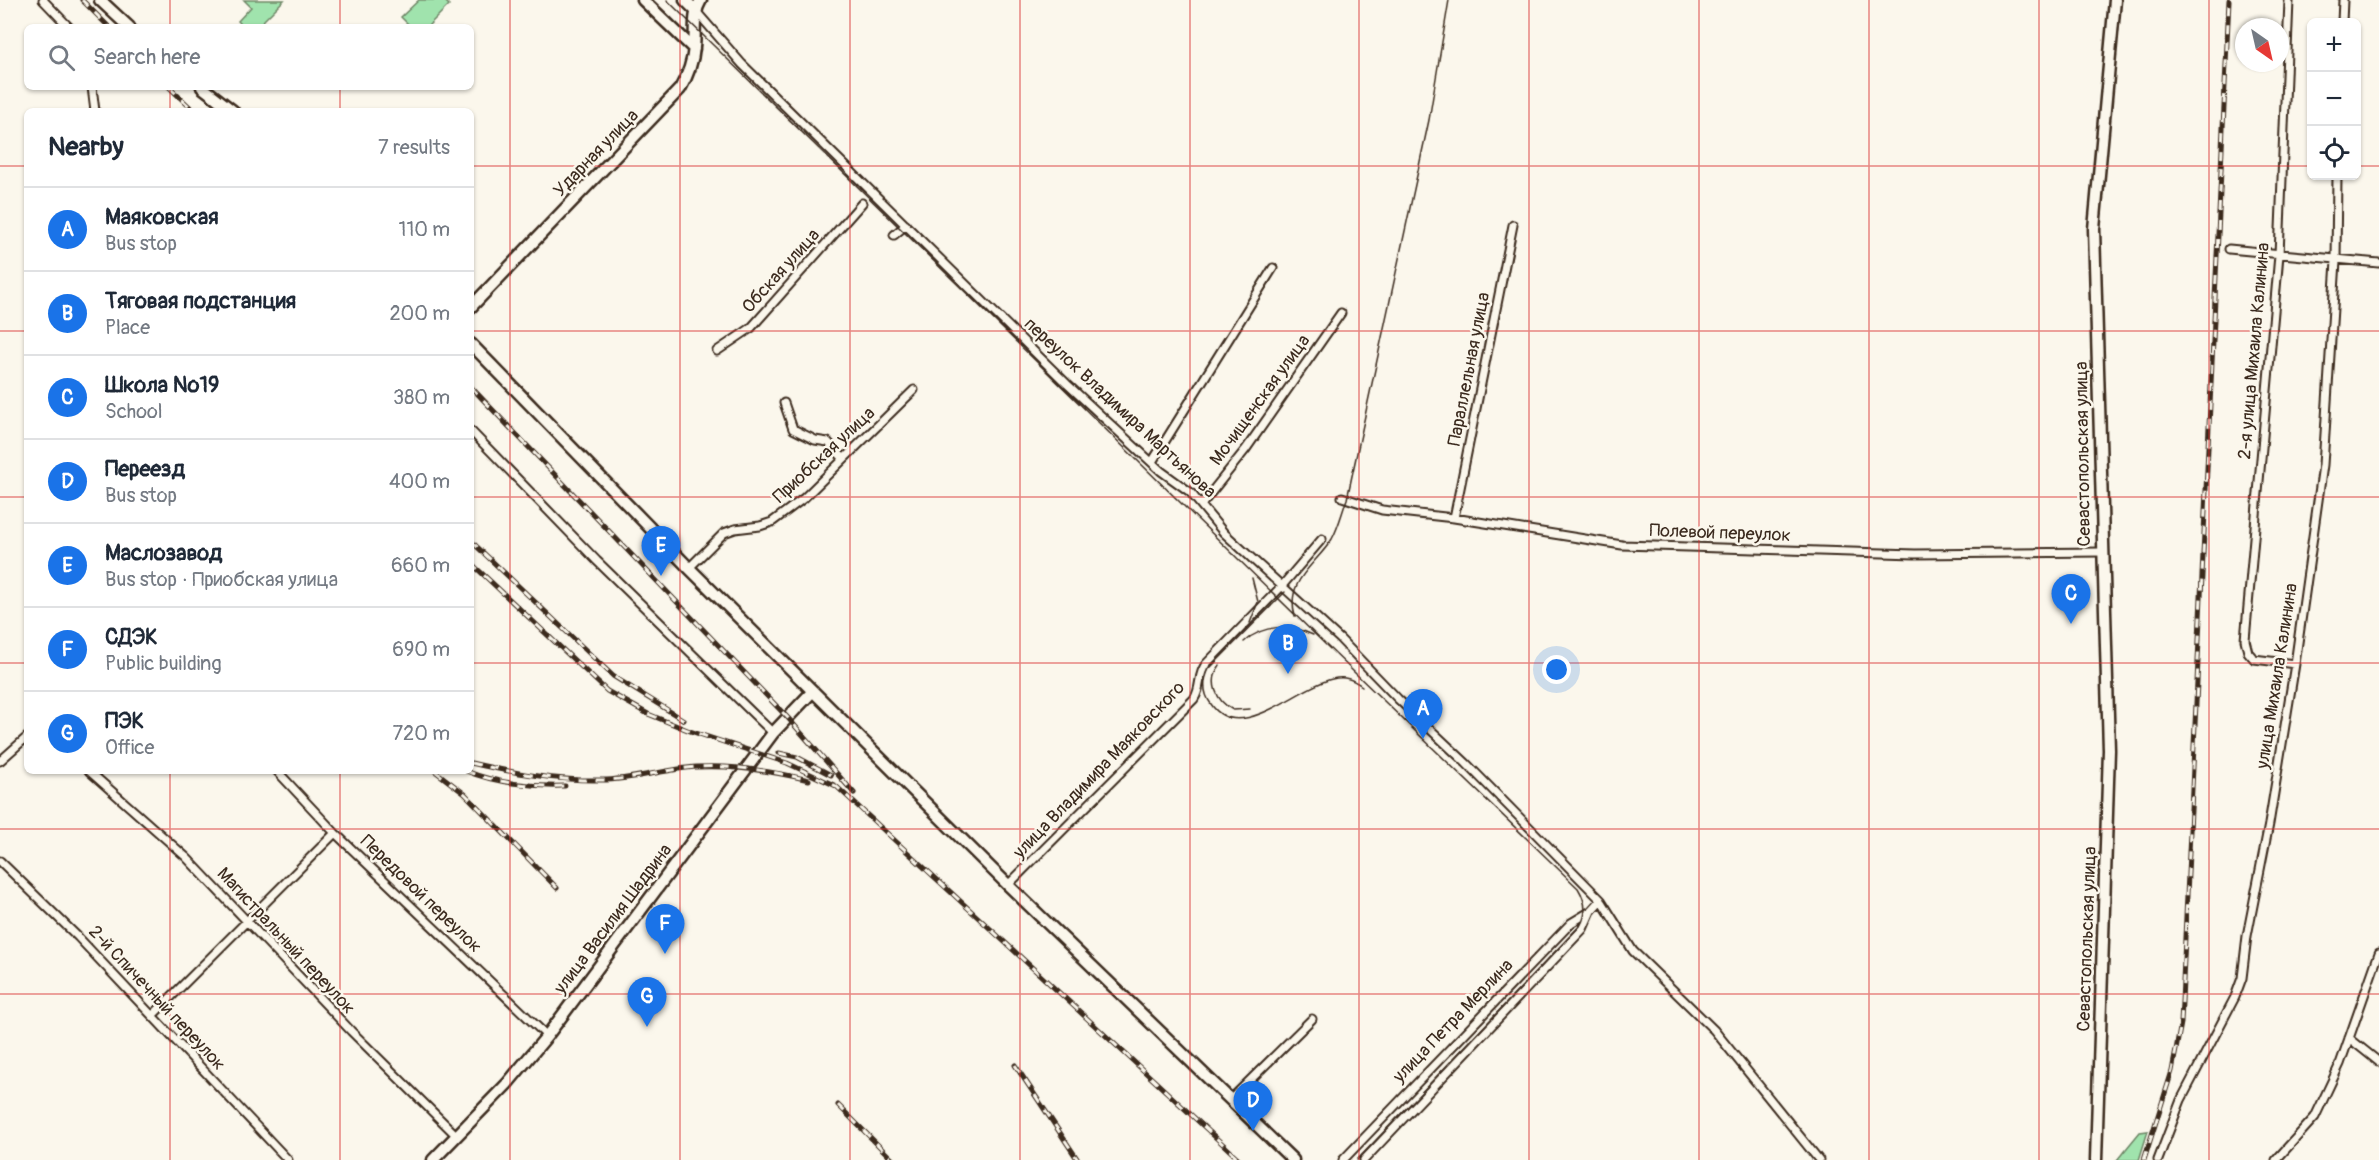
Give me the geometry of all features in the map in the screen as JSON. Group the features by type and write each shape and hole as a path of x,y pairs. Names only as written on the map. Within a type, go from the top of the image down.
{"street":[{"path":"43,0 66,24"},
{"path":"100,0 126,24"},
{"path":"643,0 694,49"},
{"name":"переулок Владимира Мартьянова","path":"685,0 742,64 1067,384 1152,462 1190,492 1224,532 1340,639 1601,900 1633,951 1708,1023 1819,1160"},
{"name":"Ударная улица","path":"474,304 680,89 685,81 694,49 695,10 701,0"},
{"name":"Севастопольская улица","path":"2096,1160 2109,750 2094,229 2115,0"},
{"name":"2-я улица Михаила Калинина","path":"2289,0 2279,255 2245,640 2248,652 2254,659 2295,664"},
{"path":"2342,18 2343,0"},
{"path":"92,90 95,108"},
{"path":"206,90 229,108"},
{"name":"улица Михаила Калинина","path":"2158,1160 2181,1100 2235,998 2242,978 2247,936 2269,824 2295,664 2323,465 2336,261 2337,180"},
{"name":"Обская улица","path":"717,351 751,328 862,203"},
{"path":"894,236 906,225"},
{"name":"Параллельная улица","path":"1454,518 1513,225"},
{"path":"2229,249 2379,264"},
{"path":"1152,462 1272,268"},
{"name":"Мочищенская улица","path":"1202,504 1246,449 1341,313"},
{"path":"474,347 689,568 1008,885 1292,1159"},
{"name":"Приобская улица","path":"689,568 724,533 735,529 760,526 778,518 804,498 914,390"},
{"path":"784,403 793,429 815,440 828,442 843,458"},
{"path":"474,434 597,561 773,733"},
{"name":"Полевой переулок","path":"1342,497 1382,510 1454,518 1622,546 1915,554 2102,552"},
{"name":"улица Владимира Маяковского","path":"1008,885 1194,699 1198,693 1200,674 1206,664 1281,587 1322,539"},
{"name":"улица Василия Шадрина","path":"433,1160 507,1084 547,1036 773,733 813,691"},
{"path":"0,761 24,740"},
{"name":"Магистральный переулок","path":"92,774 186,857 351,1031 457,1136"},
{"name":"Передовой переулок","path":"281,774 335,833 547,1036"},
{"path":"153,1015 335,833"},
{"name":"2-й Спичечный переулок","path":"0,861 78,937 288,1160"},
{"name":"улица Петра Мерлина","path":"1343,1160 1571,923 1591,911 1601,900"},
{"name":"улица Петра Мерлина","path":"1364,1160 1583,928 1591,911"},
{"path":"2276,1160 2315,1117 2340,1064 2379,953"},
{"path":"1231,1099 1312,1019"},
{"path":"2349,1038 2379,1062"}],"green space":[{"path":"244,0 284,0 260,24 241,24 238,21 251,7"},
{"path":"419,0 444,0 449,5 430,24 408,24 401,17"},
{"path":"2148,1131 2139,1160 2117,1160 2140,1132"}],"tram line":[{"path":"667,0 1327,646 1578,888 1585,907 1580,926 1357,1160"},
{"path":"1295,616 1294,592 1304,574 1332,539 1347,499 1429,120 1449,0"},
{"path":"1250,623 1258,602 1252,578"},
{"path":"1285,592 1209,669 1205,687 1206,696 1211,704 1223,715 1237,719 1269,710 1332,679 1348,679 1362,686"},
{"path":"1244,642 1260,632 1277,628 1295,629 1313,635"},
{"path":"1220,665 1216,671 1214,684 1222,702 1233,710 1250,709"}],"railway":[{"path":"82,0 106,24"},
{"path":"2144,1160 2172,1071 2181,1023 2229,0"},
{"path":"172,90 191,108"},
{"path":"474,390 788,718 854,793"},
{"path":"474,544 613,676 684,720"},
{"path":"474,566 607,691 648,714 690,731 787,763 836,786 1240,1160"},
{"path":"779,753 797,757 831,775"},
{"path":"474,764 552,778 585,780 614,780 685,768 711,767 753,769 809,780"},
{"path":"439,774 465,794 557,888"},
{"path":"474,774 514,783 565,786"},
{"path":"1015,1065 1078,1160"},
{"path":"838,1105 893,1160"}],"place":[{"name":"Маслозавод","path":"661,576"},
{"name":"Школа №19","path":"2071,624"},
{"name":"Тяговая подстанция","path":"1288,674"},
{"name":"Маяковская","path":"1423,739"},
{"name":"СДЭК","path":"665,954"},
{"name":"ПЭК","path":"647,1027"},
{"name":"Переезд","path":"1253,1131"}]}
